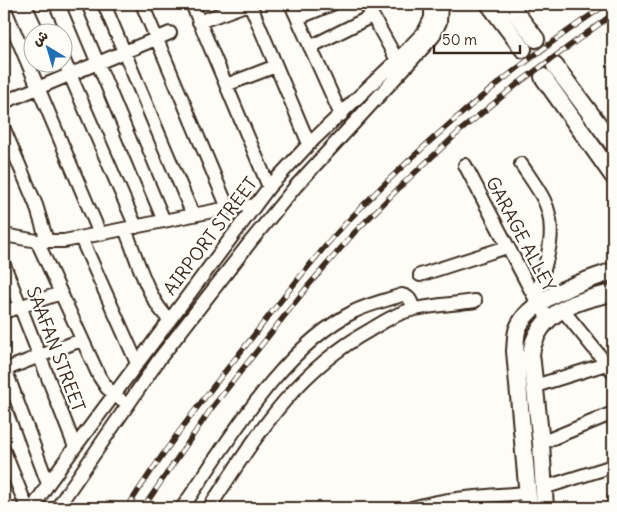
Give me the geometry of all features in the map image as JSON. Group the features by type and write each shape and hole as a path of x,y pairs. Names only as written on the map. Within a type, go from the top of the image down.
{"main road":[{"path":"489,4 529,44 509,4"},
{"path":"555,66 613,144"},
{"path":"543,77 613,176"},
{"path":"531,502 515,351 518,328 525,315 536,302 613,271"},
{"path":"531,502 541,443 531,354 532,345 540,328 548,318 562,309 579,302 613,293"}],"street":[{"path":"40,4 48,22"},
{"path":"73,4 164,220"},
{"path":"104,4 193,215"},
{"path":"142,4 228,208"},
{"path":"192,4 269,187"},
{"path":"199,22 249,4 309,144"},
{"path":"291,4 341,115"},
{"path":"298,18 332,4"},
{"path":"366,4 397,60"},
{"name":"AIRPORT STREET","path":"34,508 48,484 254,206 309,144 341,115 424,32 430,18 431,4"},
{"name":"AIRPORT STREET","path":"57,508 160,358 251,241 296,186 432,37 440,22 441,4"},
{"path":"4,8 100,234"},
{"path":"310,47 372,16"},
{"path":"4,102 170,34"},
{"path":"226,85 276,66"},
{"path":"70,74 131,228 152,296 158,307 169,319"},
{"path":"4,129 36,205 42,241 81,340 99,376 114,395 128,404"},
{"path":"521,164 545,201 551,225 550,250 536,302"},
{"name":"GARAGE ALLEY","path":"465,165 536,302 548,318"},
{"path":"4,235 42,241 81,238 228,208 254,206"},
{"path":"236,230 251,241"},
{"path":"81,238 137,363"},
{"path":"420,275 508,246"},
{"name":"SAAFAN STREET","path":"4,265 75,447"},
{"path":"4,312 61,293"},
{"path":"182,508 241,422 278,375 301,351 326,330 355,311 402,295 411,299 414,309"},
{"path":"209,508 258,434 288,395 311,371 335,352 380,324 414,309 475,301"},
{"path":"535,386 609,368 562,309"},
{"path":"48,484 4,368 81,340"},
{"path":"541,443 613,413"},
{"path":"241,422 258,434"},
{"path":"4,451 27,508"},
{"path":"412,508 428,504 531,502 613,466"}],"tunnel":[{"path":"536,39 555,66"},
{"path":"523,49 543,77"}],"railway":[{"path":"127,508 169,445 200,404 319,253 345,224 406,163 470,106 537,53 607,4"},
{"path":"143,508 211,409 308,286 354,233 461,130 520,82 613,14"}]}
